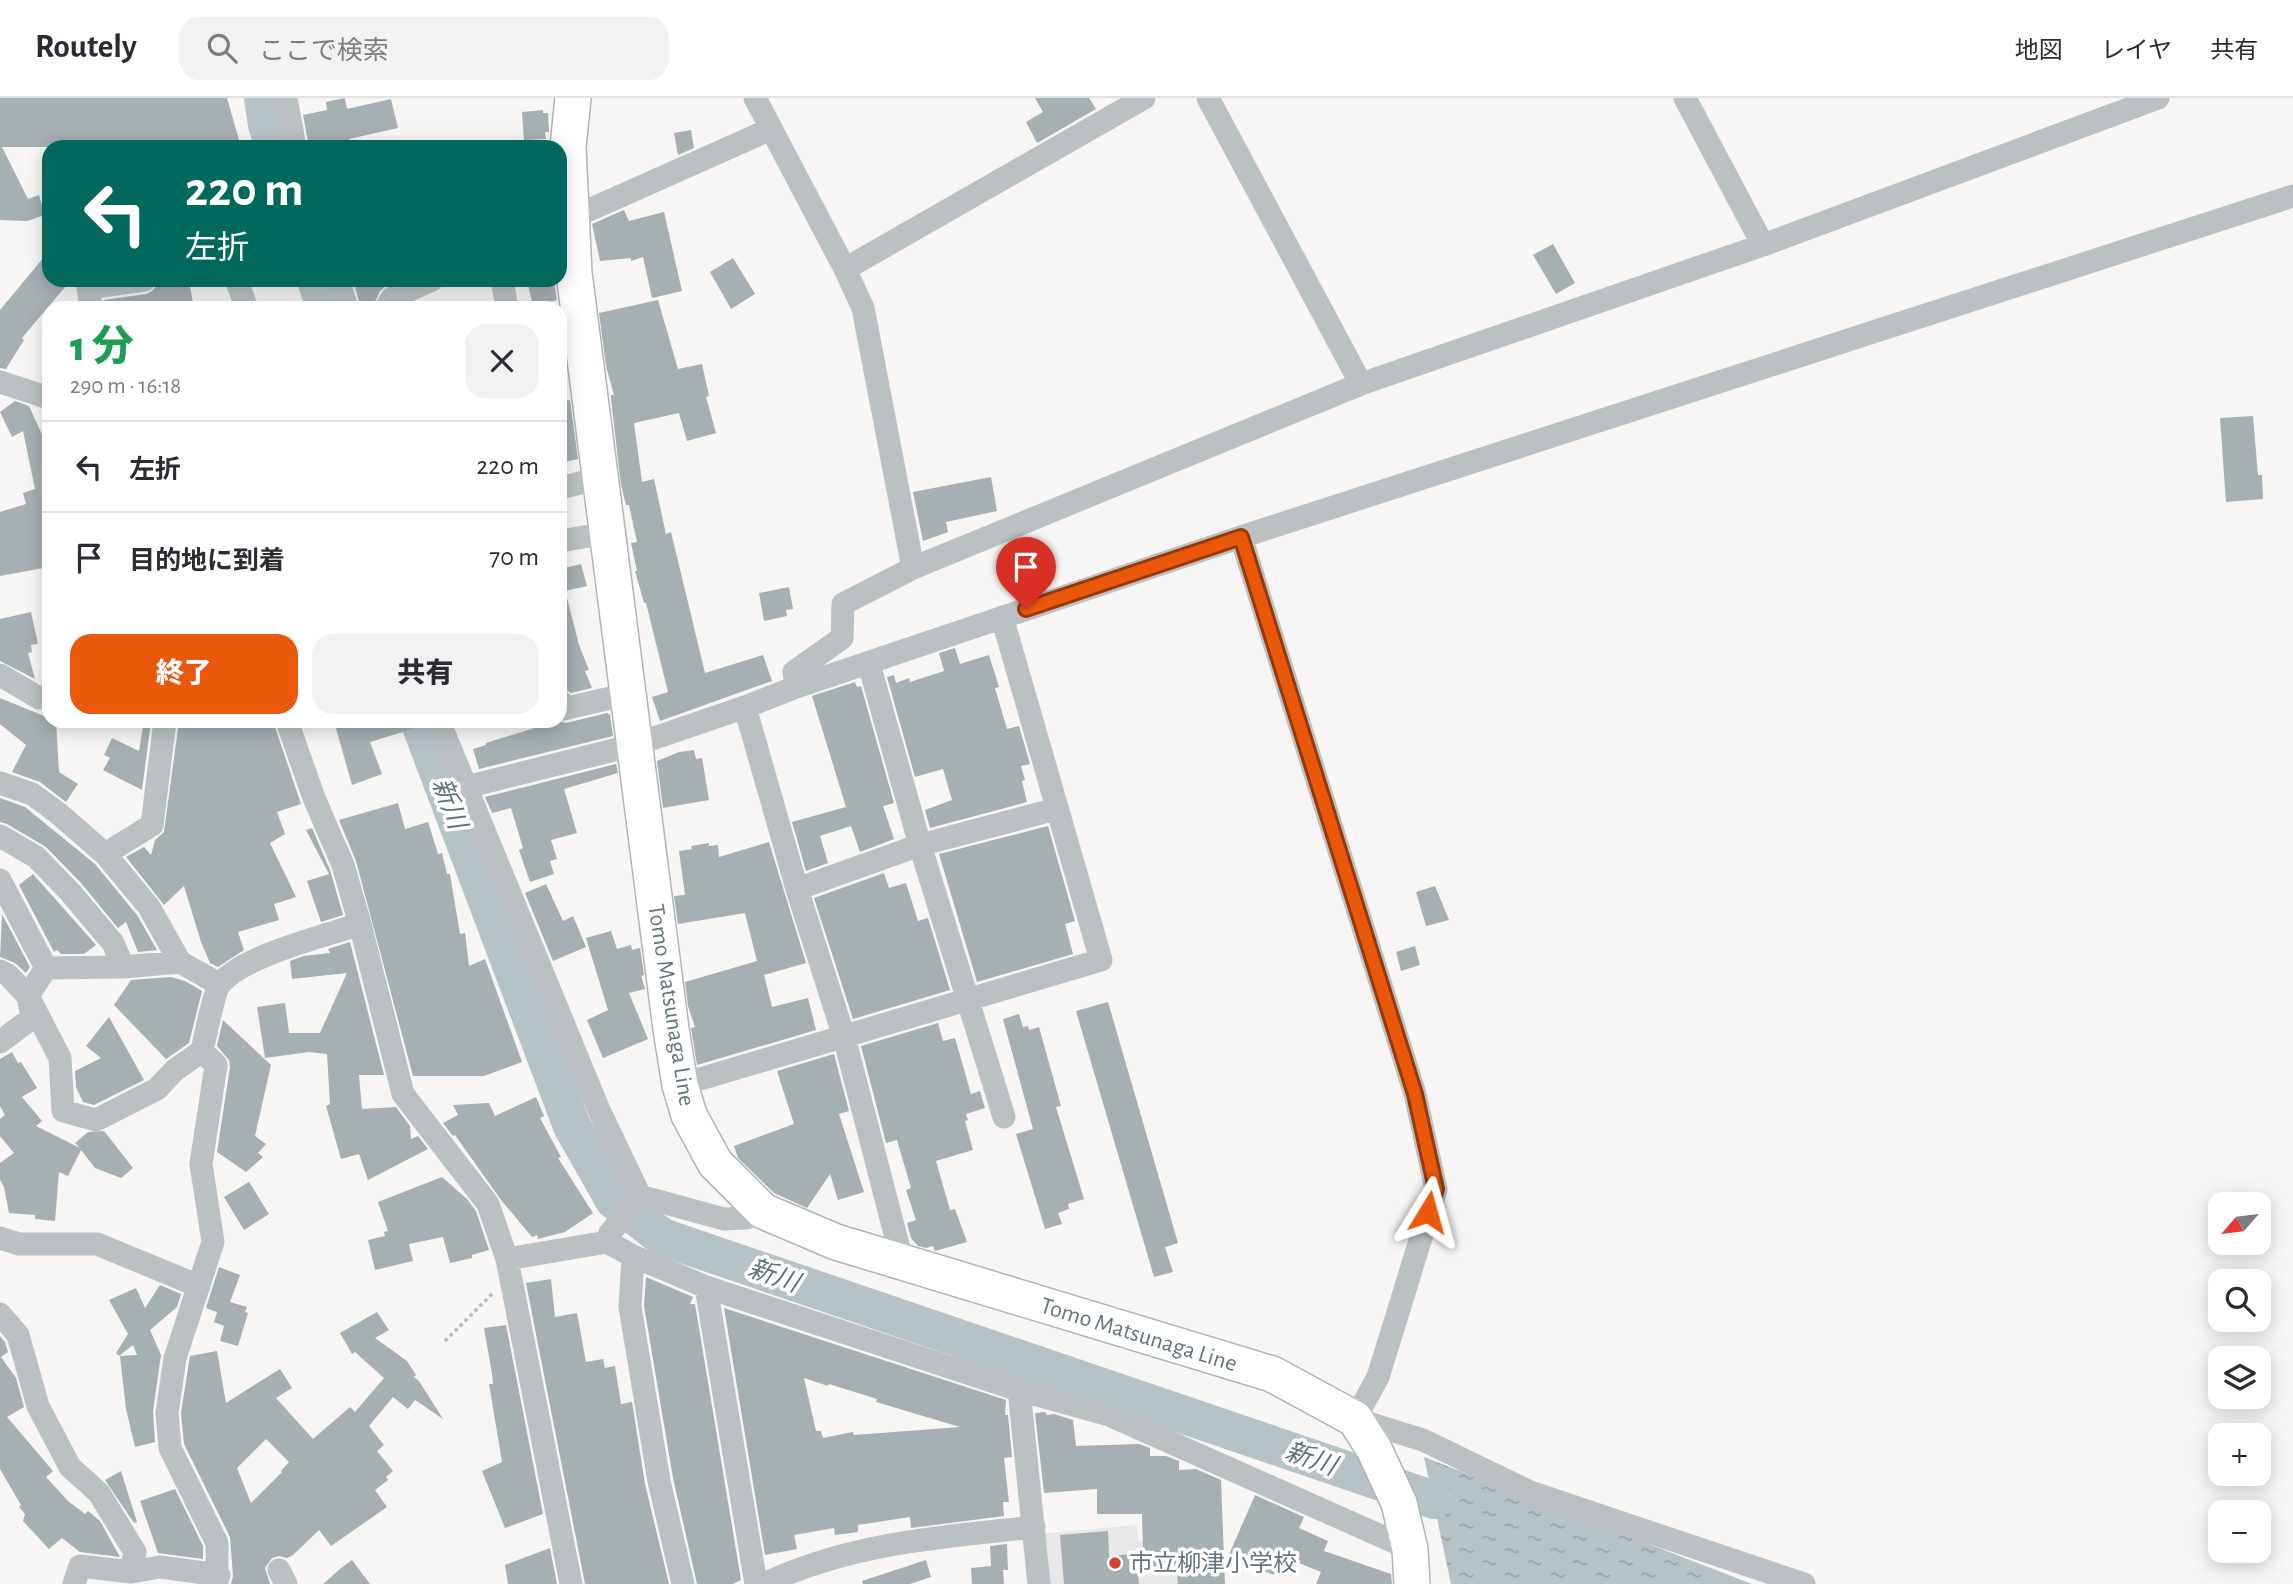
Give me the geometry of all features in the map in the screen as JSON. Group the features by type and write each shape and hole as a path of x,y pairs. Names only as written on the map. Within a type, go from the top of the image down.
{"main road":[{"name":"Tomo Matsunaga Line","path":"567,184 573,98"},
{"name":"Tomo Matsunaga Line","path":"567,228 671,1029 680,1085 689,1115 715,1163 763,1211 836,1242 1272,1374 1360,1427"},
{"path":"1360,1427 1374,1449 1399,1503 1409,1544 1412,1584"}],"street":[{"path":"286,98 294,140"},
{"path":"755,98 863,308 912,568"},
{"path":"845,269 1144,98"},
{"path":"1208,98 1361,384"},
{"path":"1685,98 1763,246"},
{"path":"796,687 794,672 842,638 843,604 912,568 1361,384 1763,246 2158,98"},
{"path":"567,221 771,129"},
{"path":"466,787 634,745 796,687 1241,537 2293,196"},
{"path":"90,301 88,288 95,287"},
{"path":"398,301 421,287"},
{"path":"0,382 42,396"},
{"path":"567,486 600,478"},
{"path":"567,540 607,533"},
{"path":"1241,537 1415,1094 1436,1189 1360,1427 1423,1440 1530,1492 1804,1584"},
{"path":"680,1085 1101,960 1002,617"},
{"path":"869,664 920,845 1004,1117"},
{"path":"0,675 42,698"},
{"path":"567,708 628,694"},
{"path":"745,707 797,888 844,1037 903,1264"},
{"path":"105,854 152,825 164,728"},
{"path":"289,728 314,798 343,865 403,1094 488,1204 509,1267 570,1584"},
{"path":"442,728 599,1110 640,1196 724,1219 746,1218 763,1211"},
{"path":"0,783 32,794 105,854 149,907 180,961 219,984"},
{"path":"797,888 920,845 1056,809"},
{"path":"0,836 36,857 70,892 113,943 124,967"},
{"path":"0,880 46,968"},
{"path":"0,971 8,975 28,996 60,1058 63,1111 96,1120 157,1089 176,1070 202,1051 219,984 244,965 360,924"},
{"path":"46,968 124,967 180,961"},
{"path":"0,1042 32,1018 28,996 46,968"},
{"path":"74,1584 80,1566 131,1572 160,1566 218,1579 217,1543 170,1448 167,1413 175,1358 213,1242 201,1164 216,1065 202,1051"},
{"path":"509,1267 609,1237 640,1196"},
{"path":"609,1237 633,1256 706,1287 1019,1390 1109,1415 1409,1544"},
{"path":"0,1238 19,1244 97,1244 199,1286"},
{"path":"633,1256 630,1307 659,1481 683,1584"},
{"path":"706,1287 756,1584"},
{"path":"0,1314 18,1335 38,1406 70,1467 99,1493 135,1552 131,1572"},
{"path":"1019,1390 1040,1584"},
{"path":"778,1581 868,1548 904,1541 1034,1527"}],"path":[{"path":"445,1341 509,1267"}],"shaded area":[{"name":"市立柳津小学校","path":"1137,1525 1138,1541 1186,1541 1191,1584 1044,1584 1039,1534"}],"water":[{"path":"1424,1457 1752,1584 1451,1584"}],"building":[{"path":"0,98 227,98 239,140 42,140 42,147 2,147 28,199 39,195 42,216 27,221 0,220"},
{"path":"345,98 347,109 391,99 398,128 349,140 308,140 303,115 327,110 326,102"},
{"path":"1035,98 1089,98 1096,109 1037,143 1026,122 1043,112"},
{"path":"543,110 543,113 548,113 549,132 545,132 546,139 524,140 522,112"},
{"path":"691,130 694,148 678,155 674,133"},
{"path":"624,210 629,221 664,212 682,291 652,298 643,257 631,261 631,258 600,261 592,224"},
{"path":"1553,244 1575,283 1556,294 1533,255"},
{"path":"733,258 755,294 731,309 710,272"},
{"path":"42,259 42,287 65,287 53,301 42,301 42,314 22,338 24,340 6,369 0,368 0,310"},
{"path":"155,287 190,287 193,301 104,301 146,294"},
{"path":"355,287 385,287 375,301 359,301"},
{"path":"529,287 555,287 557,300 532,301"},
{"path":"658,300 678,369 702,364 709,396 706,397 716,433 687,441 679,413 634,423 642,482 654,479 666,534 671,532 705,673 763,655 772,681 660,721 652,697 668,692 646,603 635,571 631,543 637,542 629,505 626,505 621,485 611,399 611,395 614,395 606,366 599,313"},
{"path":"570,400 578,459 567,461 567,401"},
{"path":"15,401 29,406 42,435 42,568 0,576 0,512 26,504 23,493 35,489 23,431 12,437 0,412"},
{"path":"2253,416 2263,499 2226,502 2220,418"},
{"path":"991,477 997,511 946,522 948,532 923,541 913,492"},
{"path":"581,564 587,586 567,590 567,567"},
{"path":"789,587 793,609 786,610 787,616 764,621 759,593"},
{"path":"567,598 579,645 589,670 585,671 592,688 571,693 567,690"},
{"path":"31,612 38,644 31,645 32,652 28,653 35,679 0,661 0,619"},
{"path":"955,648 960,664 989,655 999,687 995,688 1007,729 1019,726 1030,764 1021,766 1027,802 930,828 925,810 952,800 943,769 915,777 887,677 894,675 896,683 909,678 910,682 944,671 939,653"},
{"path":"855,682 857,687 861,686 894,803 883,806 894,839 860,852 851,826 820,836 828,863 806,871 792,822 846,807 812,696"},
{"path":"0,698 42,715 42,728 56,728 59,772 78,784 66,802 40,782 12,772 26,745 0,724"},
{"path":"607,713 610,715 613,736 479,769 473,749 534,728 567,728 567,723"},
{"path":"143,728 150,728 142,790 103,770 110,758 104,755 112,738 139,751"},
{"path":"178,728 275,728 301,804 277,812 285,834 270,843 296,897 274,904 279,920 238,932 244,950 218,967 210,963 201,942 184,886 164,905 126,857 144,847 151,855 155,840 164,832"},
{"path":"336,728 415,728 370,742 382,774 352,785"},
{"path":"694,750 696,759 702,758 709,800 663,808 657,761 679,752"},
{"path":"616,764 618,773 564,789 577,833 551,840 557,859 550,861 554,874 530,882 519,850 523,848 511,808 492,813 485,797"},
{"path":"0,798 25,807 95,864 137,915 157,950 138,952 126,922 118,928 81,883 46,847 0,822"},
{"path":"398,803 405,829 428,822 438,854 442,853 447,874 450,874 460,934 465,933 469,966 485,959 522,1062 484,1076 413,1076 356,861 339,820"},
{"path":"1048,826 1075,921 1065,924 1073,954 977,982 939,854"},
{"path":"312,828 330,870 343,915 321,922 307,881 329,874 306,830"},
{"path":"769,842 806,963 764,975 772,1007 808,998 816,1030 697,1065 691,1028 695,1027 688,1006 685,982 757,961 745,913 678,924 674,896 685,895 679,851 709,843 709,846 718,845 719,857"},
{"path":"884,873 889,888 906,883 918,921 928,918 950,990 853,1019 814,898"},
{"path":"33,874 96,945 84,954 61,954 57,950 54,952 19,885"},
{"path":"546,884 563,921 573,916 586,947 553,961 525,893"},
{"path":"1435,886 1449,920 1426,926 1416,892"},
{"path":"2,914 30,967 26,973 15,963 0,957"},
{"path":"611,931 617,949 631,945 632,950 640,948 644,975 641,976 645,989 629,993 648,1039 603,1058 587,1020 608,1010 586,938"},
{"path":"350,942 384,1075 359,1075 362,1109 396,1107 410,1126 411,1139 418,1136 428,1149 368,1180 359,1154 341,1159 326,1106 330,1104 327,1054 309,1052 265,1058 257,1007 285,1003 289,1033 320,1033 347,973 292,979 290,961 304,956 330,953 328,949"},
{"path":"1415,946 1420,965 1401,971 1396,952"},
{"path":"171,977 185,981 202,991 189,1043 166,1059 114,1005 131,980"},
{"path":"1108,1002 1178,1243 1165,1247 1173,1272 1154,1277 1076,1011"},
{"path":"1019,1014 1023,1027 1028,1026 1029,1030 1039,1027 1061,1106 1056,1107 1084,1199 1068,1204 1069,1209 1058,1213 1062,1224 1045,1229 1016,1134 1033,1129 1003,1019"},
{"path":"109,1017 144,1080 94,1105 83,1102 76,1087 75,1071 101,1058 86,1046"},
{"path":"223,1020 271,1065 255,1136 266,1144 258,1153 263,1157 246,1172 217,1152 230,1067 229,1060 217,1046"},
{"path":"938,1023 943,1041 955,1038 971,1094 980,1091 985,1108 966,1114 968,1120 965,1121 973,1150 936,1161 950,1210 955,1209 967,1242 935,1251 933,1246 918,1246 911,1238 907,1223 916,1220 906,1190 911,1188 897,1140 886,1143 861,1046"},
{"path":"12,1052 37,1088 22,1097 42,1121 36,1126 80,1148 75,1143 88,1132 104,1131 133,1168 121,1178 95,1168 81,1150 68,1176 59,1172 55,1221 35,1219 35,1215 9,1213 0,1180 0,1163 14,1153 0,1136 0,1119 5,1115 0,1106 0,1059"},
{"path":"834,1054 849,1111 839,1114 864,1192 838,1200 830,1174 807,1208 774,1193 738,1158 734,1146 794,1124 777,1071"},
{"path":"536,1097 544,1116 540,1118 561,1157 558,1158 593,1213 565,1232 538,1239 537,1235 532,1237 501,1200 455,1135 453,1136 443,1123 458,1115 453,1105 489,1103 495,1116"},
{"path":"442,1177 467,1199 476,1211 489,1250 472,1255 472,1258 450,1263 443,1237 409,1244 413,1261 375,1270 368,1240 385,1236 384,1232 388,1231 378,1202"},
{"path":"249,1182 269,1214 244,1230 224,1197"},
{"path":"219,1267 240,1275 230,1302 247,1307 245,1312 248,1313 238,1346 220,1341 224,1326 214,1322 217,1312 206,1308"},
{"path":"646,1277 693,1297 690,1304 695,1304 741,1580 733,1584 697,1584 673,1478 644,1306"},
{"path":"551,1279 555,1317 577,1313 586,1362 603,1359 605,1368 615,1366 621,1404 632,1402 645,1484 669,1584 585,1584 526,1283"},
{"path":"160,1285 181,1294 177,1307 150,1330 161,1355 153,1411 155,1442 135,1447 126,1409 120,1356 137,1355 133,1345 119,1356 116,1353 128,1334 109,1300 136,1288 145,1308"},
{"path":"724,1308 1006,1400 1005,1415 1008,1415 1012,1457 1004,1458 1009,1502 1003,1502 1004,1516 911,1528 910,1517 858,1525 858,1532 835,1535 834,1528 794,1535 797,1549 765,1555","holes":["804,1378 828,1386 829,1384 877,1399 876,1402 960,1427 854,1435 853,1432 823,1438 821,1431 816,1431"]},
{"path":"377,1312 389,1330 375,1338 407,1361 416,1375 414,1377 443,1419 415,1400 408,1409 393,1397 369,1426 384,1445 377,1451 393,1471 386,1477 388,1480 375,1490 387,1507 331,1546 319,1530 293,1555 287,1558 272,1558 265,1568 270,1584 231,1584 233,1576 230,1537 184,1444 181,1413 190,1356 217,1351 226,1403 280,1369 292,1388 276,1398 313,1439 350,1407 355,1412 384,1378 355,1352 352,1354 340,1333","holes":["266,1439 289,1462 282,1472 251,1503 237,1468"]},
{"path":"506,1325 543,1514 505,1528 482,1471 502,1462 489,1384 493,1384 484,1328"},
{"path":"0,1336 8,1352 1,1357 16,1378 24,1407 7,1417 53,1471 46,1477 68,1501 85,1514 88,1511 100,1521 120,1557 80,1552 62,1538 49,1549 23,1521 25,1514 0,1469"},
{"path":"1045,1412 1047,1415 1054,1414 1073,1420 1076,1446 1139,1444 1150,1448 1150,1456 1166,1456 1179,1461 1179,1470 1196,1469 1221,1480 1225,1584 1178,1584 1177,1569 1138,1573 1139,1584 1064,1584 1060,1535 1108,1531 1109,1556 1143,1553 1142,1514 1097,1514 1097,1489 1044,1493 1035,1413"},
{"path":"121,1471 137,1522 134,1523 105,1480"},
{"path":"175,1489 203,1546 203,1559 158,1553 140,1501"},
{"path":"1255,1495 1304,1517 1299,1528 1328,1541 1324,1551 1391,1574 1392,1584 1316,1584 1321,1572 1282,1556 1274,1575 1228,1557"},
{"path":"1007,1544 1008,1570 1003,1570 1004,1584 972,1584 971,1568 991,1566 990,1546"},
{"path":"550,1548 557,1584 508,1584 505,1565"},
{"path":"352,1560 370,1584 323,1584 340,1569"},
{"path":"926,1560 931,1577 910,1584 863,1584 862,1581"}],"waterway":[{"name":"新川","path":"263,98 272,140"},
{"name":"新川","path":"318,287 323,301"},
{"name":"新川","path":"422,728 572,1126 614,1200 662,1237 1434,1500"}],"place":[{"name":"市立柳津小学校","path":"1115,1563"}],"route":[{"path":"1026,609 1241,537 1415,1094 1436,1189 1428,1212"}]}
